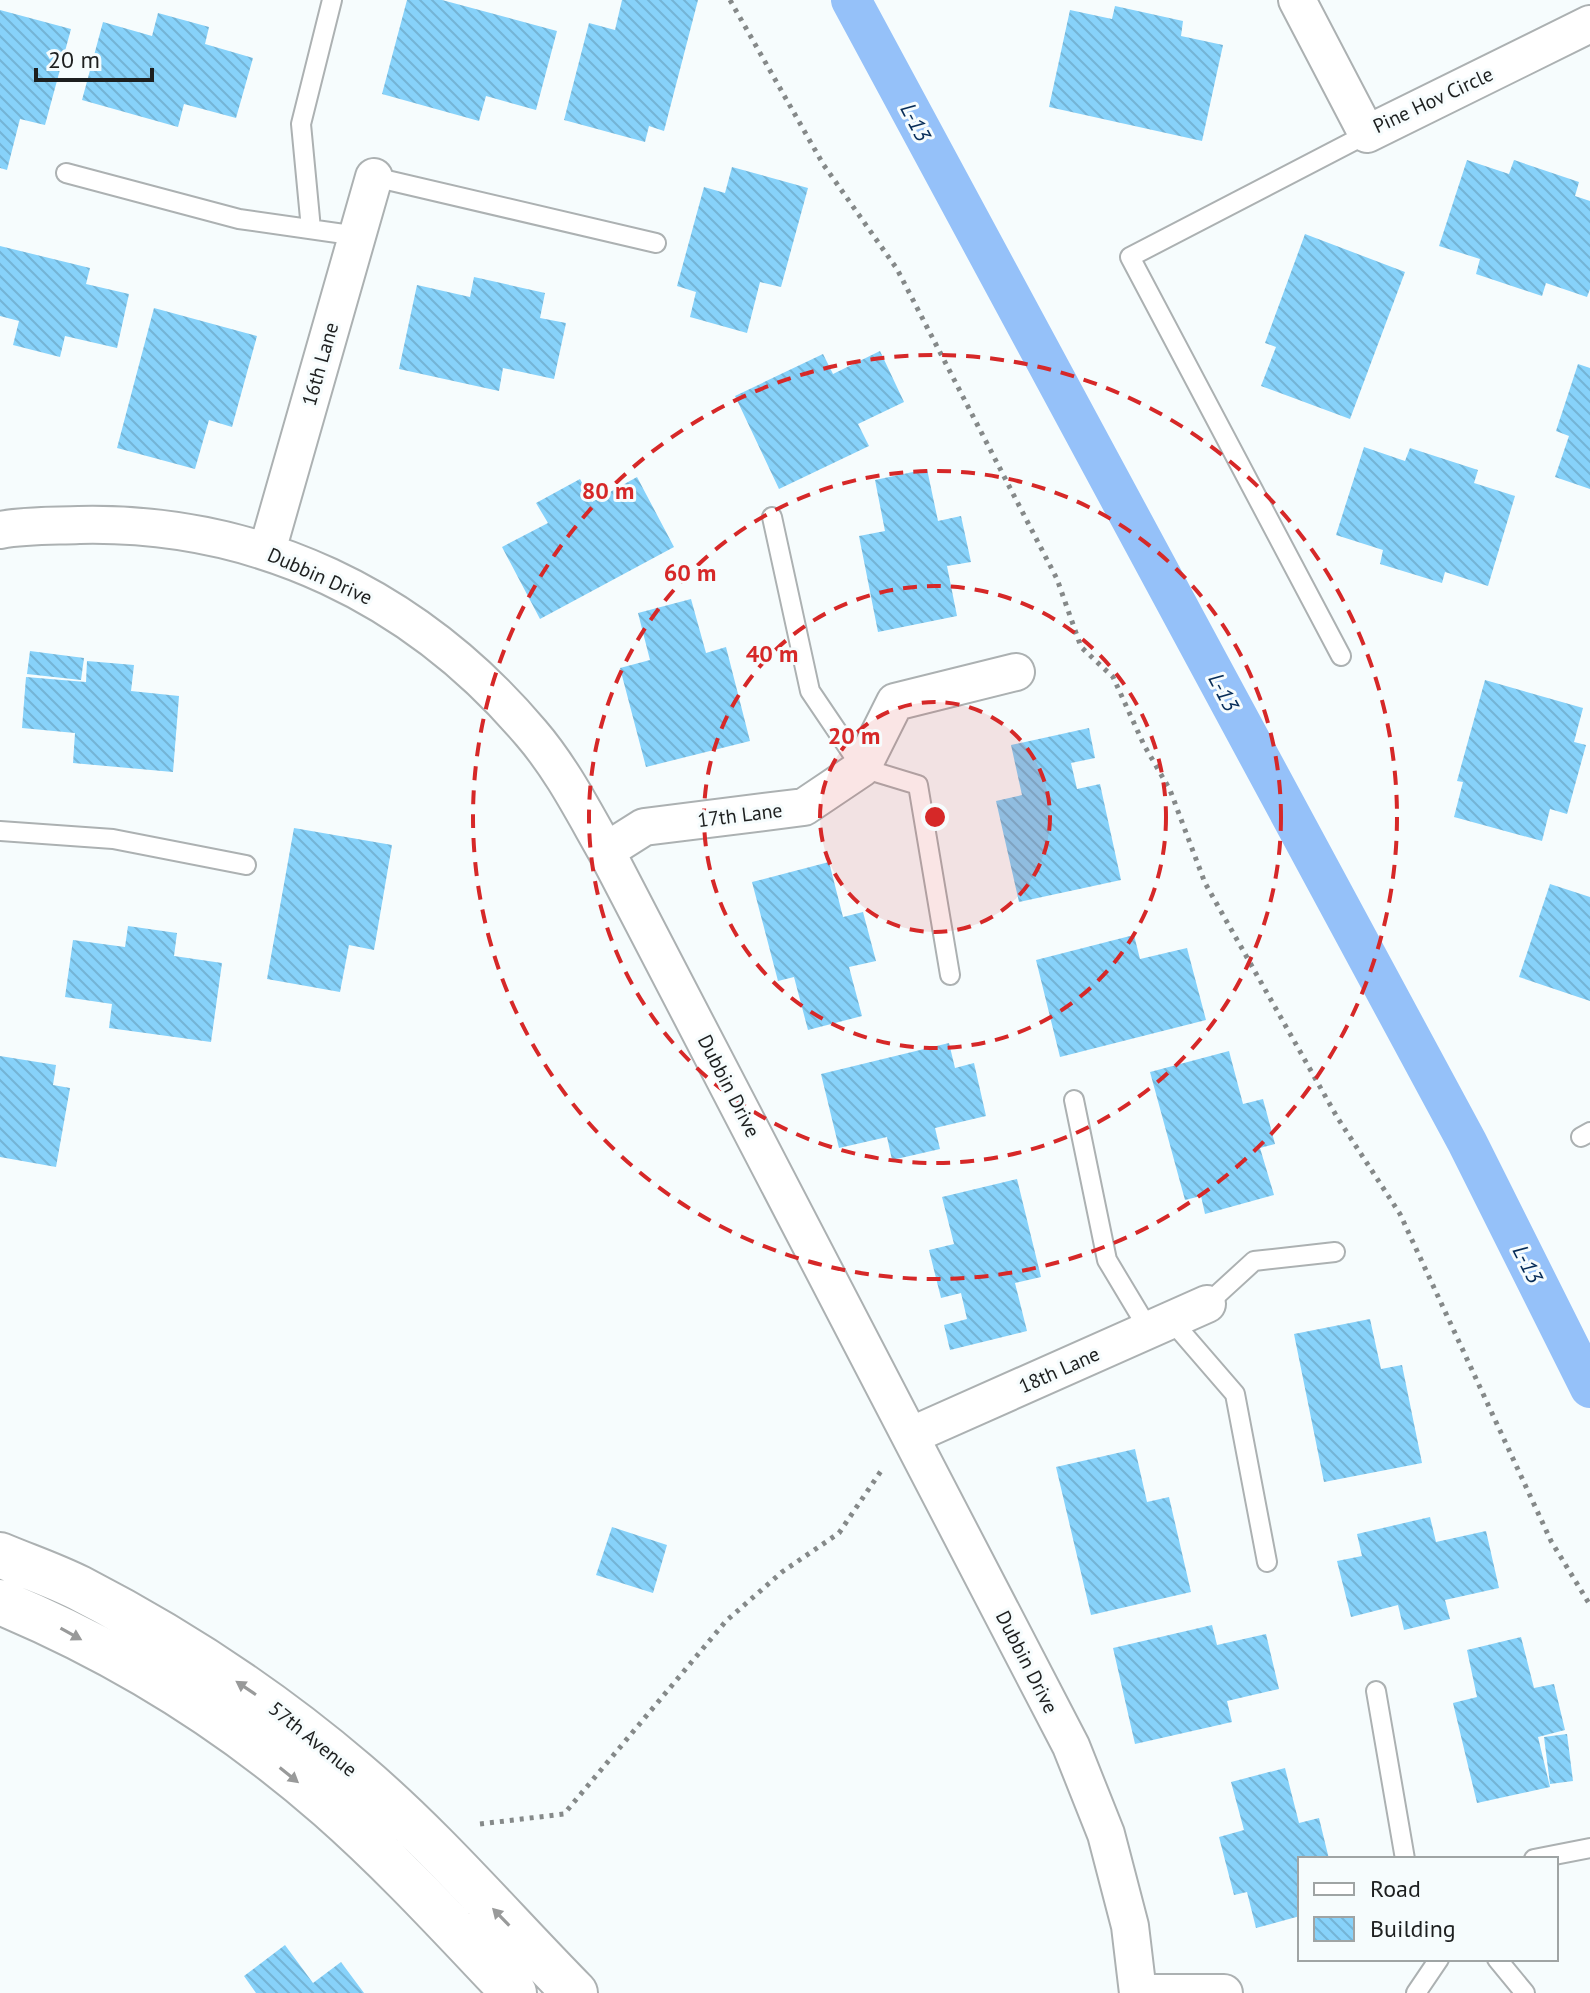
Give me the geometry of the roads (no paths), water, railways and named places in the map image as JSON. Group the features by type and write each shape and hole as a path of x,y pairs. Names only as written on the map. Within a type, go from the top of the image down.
{"street":[{"name":"Pine Hov Circle","path":"1297,0 1367,134 1590,24"},
{"name":"16th Lane","path":"267,551 374,177"},
{"name":"Dubbin Drive","path":"0,530 21,526 129,524 209,535 267,551 320,572 391,609 457,657 532,734 564,777 606,851 1071,1746 1106,1834 1130,1926 1138,1993"},
{"name":"17th Lane","path":"606,851 644,827 804,807 862,768 895,702 1016,672"},
{"name":"18th Lane","path":"910,1436 1207,1304"},
{"name":"57th Avenue","path":"0,1555 77,1587 180,1644 281,1711 358,1774 435,1848 539,1986"},
{"name":"57th Avenue","path":"0,1602 58,1627 170,1688 254,1747 340,1818 404,1879 539,1986"},
{"path":"1138,1993 1224,1993"}],"lane":[{"path":"311,229 301,124 332,0"},
{"path":"1341,656 1130,257 1367,134"},
{"path":"66,173 239,219 358,236"},
{"path":"374,177 656,243"},
{"path":"772,517 810,691 862,768 918,785 950,975"},
{"path":"0,831 113,839 246,865"},
{"path":"1074,1100 1107,1260 1160,1325 1235,1394 1267,1562"},
{"path":"1207,1304 1254,1261 1335,1252"},
{"path":"1376,1691 1405,1857"},
{"path":"1544,1857 1590,1848"},
{"path":"1416,1993 1438,1961"},
{"path":"1499,1961 1525,1993"}],"waterway":[{"name":"L-13","path":"851,0 1467,1142 1590,1388"}]}
